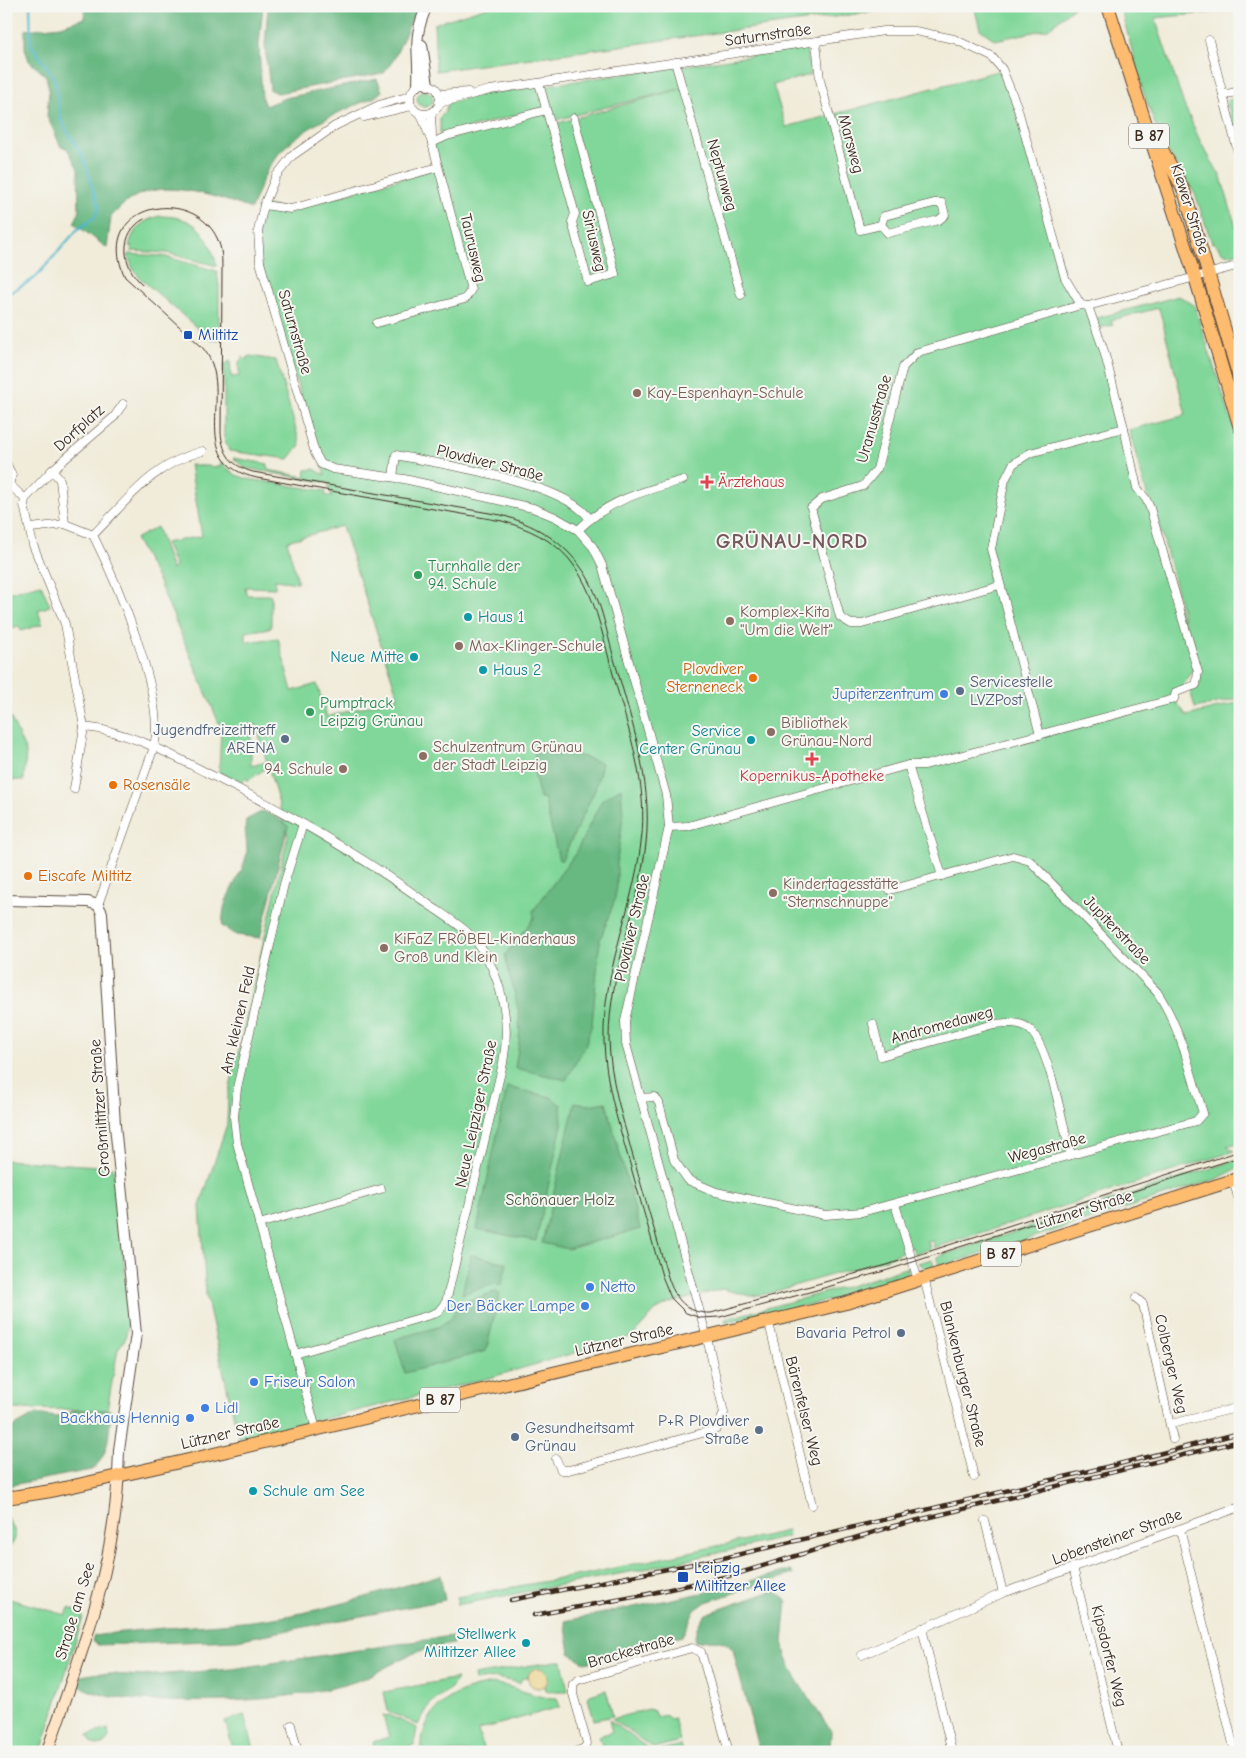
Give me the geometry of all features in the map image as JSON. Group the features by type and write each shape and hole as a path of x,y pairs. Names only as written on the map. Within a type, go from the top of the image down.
{"main road":[{"name":"B 87","path":"1108,6 1118,34"},
{"name":"B 87","path":"1115,6 1118,34"},
{"name":"Kiewer Straße","path":"1118,34 1195,277 1240,428"},
{"name":"Kiewer Straße","path":"1136,93 1158,142 1184,191 1210,273 1240,381"},
{"name":"Lützner Straße","path":"6,1498 51,1491 118,1476 769,1323 846,1303 1236,1179"},
{"name":"Straße am See","path":"47,1752 94,1612 107,1564 118,1476"}],"street":[{"path":"423,85 422,46 426,10"},
{"name":"Saturnstraße","path":"439,94 490,90 884,31 915,31 954,39 992,57 1002,69 1010,86 1065,278 1084,305"},
{"path":"1209,40 1240,160"},
{"name":"Marsweg","path":"816,42 820,80 860,230 881,225"},
{"name":"Neptunweg","path":"675,62 741,295"},
{"name":"Siriusweg","path":"539,83 574,214 572,222 588,282 615,274 574,118"},
{"path":"423,85 435,88 439,94 439,103 431,113 421,114 411,106 410,96 423,85"},
{"name":"Saturnstraße","path":"439,103 490,90"},
{"path":"1223,95 1240,92"},
{"name":"Saturnstraße","path":"321,464 315,453 260,262 258,231 264,206 276,176 292,156 335,126 379,105 410,96"},
{"name":"Saturnstraße","path":"335,126 373,114 411,106"},
{"path":"432,143 447,136 546,110"},
{"name":"Taurusweg","path":"431,113 432,143"},
{"name":"Taurusweg","path":"377,323 465,299 471,290 432,143 421,114"},
{"path":"264,206 291,209 438,168"},
{"name":"Marsweg","path":"934,203 942,203 945,208 945,215 932,222 888,233 881,225 884,216 934,203"},
{"path":"1210,273 1240,265"},
{"name":"Kiewer Straße","path":"1195,277 1210,273"},
{"name":"Uranusstraße","path":"999,585 871,621 851,624 840,617 835,603 811,508 822,498 863,486 877,469 903,367 918,352 1084,305 1195,277"},
{"path":"669,827 688,826 908,765 922,766 1174,699 1176,692 1196,685 1199,679 1150,508 1138,488 1104,352 1084,305"},
{"name":"Dorfplatz","path":"25,499 52,470 114,417 123,404"},
{"path":"1040,735 992,560 991,539 1005,480 1013,464 1030,453 1124,428"},
{"path":"93,535 151,475 183,456 202,451"},
{"name":"Plovdiver Straße","path":"393,477 396,455 440,464 496,476 559,495 585,511 590,518"},
{"path":"6,463 12,475 8,485 25,499 24,505 31,528 33,545 65,624 84,727 74,789"},
{"name":"Plovdiver Straße","path":"321,464 333,469 393,477 534,508 578,530 593,547 614,601 666,795 669,827 625,1021 626,1044 707,1338 724,1413 718,1430 569,1470 561,1470 556,1458"},
{"name":"Dorfplatz","path":"52,470 60,480 66,524"},
{"path":"578,530 590,518 631,494 683,480"},
{"path":"6,900 88,902 98,904 157,734 156,711 136,638 106,562 93,535 66,524 31,528"},
{"name":"Neue Leipziger Straße","path":"84,727 118,734 154,746 242,790 384,872 474,939 485,955 496,979 502,997 507,1033 503,1063 450,1288 443,1307 438,1312 411,1322 295,1354"},
{"path":"908,765 942,876"},
{"name":"Am kleinen Feld","path":"303,824 284,884 237,1088 234,1117 237,1143 316,1429"},
{"name":"Jupiterstraße","path":"890,890 1013,856 1030,861 1157,992 1169,1010 1179,1033 1202,1113"},
{"name":"Großmiltitzer Straße","path":"98,904 102,913 115,1125 136,1312 136,1343 119,1450 118,1476"},
{"name":"Andromedaweg","path":"873,1024 881,1056 994,1024 1010,1022 1027,1028 1039,1042 1046,1062 1071,1155"},
{"name":"Wegastraße","path":"640,1098 655,1098 674,1160 679,1171 688,1180 708,1190 825,1215 862,1212 895,1204 1196,1121 1202,1113"},
{"path":"1236,1179 1240,1204"},
{"path":"259,1224 381,1189"},
{"path":"895,1204 921,1279"},
{"name":"Blankenburger Straße","path":"921,1279 974,1477"},
{"name":"Colberger Weg","path":"1136,1298 1143,1304 1173,1439"},
{"name":"Bärenfelser Weg","path":"769,1323 812,1505"},
{"path":"1171,1424 1240,1407"},
{"name":"Lobensteiner Straße","path":"862,1654 1003,1593 1240,1507"},
{"path":"985,1521 1003,1593"},
{"path":"1180,1529 1235,1752"},
{"name":"Kipsdorfer Weg","path":"1073,1567 1118,1752"},
{"path":"922,1628 952,1752"},
{"name":"Brackestraße","path":"575,1752 585,1748 587,1743 573,1694 573,1684 578,1680 692,1648 701,1652 729,1752"},
{"path":"291,1725 298,1752"}],"green space":[{"path":"85,6 263,6 259,45 262,98 265,106 285,98 377,79 382,91 375,97 320,122 294,139 274,160 261,184 251,209 223,199 191,191 174,189 144,193 128,201 111,217 107,248 74,223 79,213 78,169 67,148 61,147 47,116 49,90 46,76 29,61 25,48 25,30 61,26 84,18"},
{"path":"268,6 418,6 394,59 384,73 278,93 270,90 265,45"},
{"path":"490,6 915,6 436,71 434,24"},
{"path":"974,6 1075,6 1048,29 995,40 980,29"},
{"path":"1120,6 1240,6 1240,10 1155,18 1184,105 1201,143 1221,177 1236,227 1240,226 1240,252 1228,255 1222,252 1215,243 1212,243 1195,194 1165,147 1143,91"},
{"name":"Schönauer Holz","path":"806,48 810,75 773,85 786,127 1001,70 1009,88 1065,278 1081,305 1088,306 1104,351 1137,488 1146,499 1195,662 1156,511 1152,512 1129,430 1186,415 1159,308 1111,320 1113,325 1100,328 1097,318 1179,296 1194,305 1240,447 1240,698 1195,708 1190,690 1200,685 1200,672 1196,666 1174,699 1187,716 1240,702 1240,1146 1234,1144 1227,1146 1235,1151 934,1248 932,1241 928,1242 930,1249 915,1254 912,1247 886,1259 766,1294 751,1296 722,1289 668,1304 655,1311 633,1336 485,1379 239,1440 206,1295 200,1206 227,1124 228,1096 288,836 256,724 251,727 251,766 266,762 266,768 248,781 246,778 240,784 219,772 221,728 158,580 135,539 157,527 172,570 175,566 165,543 202,536 190,465 220,467 221,463 236,475 248,479 326,491 325,495 332,497 328,483 245,468 233,458 268,464 268,470 305,477 306,470 314,469 325,475 260,262 258,231 264,205 291,209 438,168 432,143 546,110 551,125 687,87 555,120 549,106 440,136 440,117 445,112 448,103 478,95","holes":["342,526 398,697 327,717 317,684 292,691 278,638 246,642 246,632 271,628 271,595 247,595 245,587 275,588 275,580 298,583 287,541"]},
{"path":"425,91 431,93 433,99 431,105 425,107 419,105 417,99 419,93"},
{"path":"1234,98 1237,99 1240,110 1240,149 1227,101"},
{"path":"160,216 183,219 199,229 210,245 217,266 167,253 131,251 132,246 129,246 139,226 148,220"},
{"path":"128,254 163,256 217,271 219,286 219,340 211,340 140,278 132,267"},
{"path":"249,356 276,360 300,445 289,459 229,451 224,438 224,365 230,361 231,377 239,376 239,362 243,357 246,360"},
{"path":"41,584 50,606 38,610 42,624 21,631 19,626 6,630 6,593"},
{"path":"6,707 26,752 24,780 6,780"},
{"path":"535,751 574,754 602,763 595,790 562,860 559,860 544,798 540,799 533,769"},
{"path":"621,788 623,817 617,861 617,887 614,902 600,940 592,1024 585,1046 566,1080 515,1068 520,1024 517,1002 505,955 534,918 533,911 575,854 602,800"},
{"path":"263,811 278,818 288,826 260,938 236,935 222,926 226,902 246,858 246,820"},
{"path":"507,1087 551,1097 561,1105 562,1124 536,1241 477,1229"},
{"name":"Schönauer Holz","path":"575,1102 588,1105 606,1102 640,1229 568,1249 542,1243"},
{"path":"1240,1159 1240,1167 1217,1179 939,1267 937,1257"},
{"path":"6,1160 113,1167 130,1314 125,1339 118,1349 107,1410 6,1409"},
{"path":"471,1255 507,1263 502,1284 491,1285 462,1294"},
{"path":"932,1259 935,1269 926,1269 918,1263"},
{"path":"909,1267 907,1275 896,1282 854,1295 726,1322 725,1319 853,1285"},
{"path":"495,1292 500,1293 486,1351 405,1373 395,1339 438,1327 450,1319 459,1304"},
{"path":"76,1410 111,1410 107,1443 102,1458 97,1464 91,1470 6,1486 6,1426 13,1427 36,1414 57,1417"},
{"path":"6,1516 12,1525 15,1538 11,1546 6,1550"},
{"path":"787,1531 788,1537 660,1566 457,1605 457,1597 587,1574"},
{"path":"791,1570 793,1574 706,1602 695,1610 682,1636 585,1663 570,1653 565,1621 717,1590"},
{"path":"440,1575 445,1600 237,1640 98,1645 92,1641 94,1636 139,1630 275,1618 317,1610"},
{"path":"775,1590 787,1601 783,1642 786,1656 798,1682 831,1731 830,1752 759,1752 733,1650 720,1641 695,1642 698,1627 706,1614"},
{"path":"6,1598 66,1615 69,1608 80,1612 83,1617 41,1752 6,1752"},
{"path":"451,1636 453,1644 417,1652 354,1682 322,1690 278,1697 189,1702 144,1700 111,1697 79,1686 81,1676 99,1673 141,1676 232,1669"},
{"path":"562,1661 568,1691 547,1691 544,1686 548,1679 529,1673 528,1677 521,1679 520,1683 496,1678 475,1681 474,1675"},
{"path":"457,1678 452,1687 430,1704 418,1725 388,1711 384,1692"},
{"path":"495,1684 541,1697 557,1698 560,1707 478,1730 484,1752 421,1752 427,1723 443,1703 467,1690"},
{"path":"606,1690 613,1716 594,1720 588,1698 590,1695"},
{"path":"649,1709 654,1711 656,1717 666,1715 670,1719 674,1718 680,1741 653,1748 612,1719"},
{"path":"244,1715 255,1752 234,1752 225,1721"},
{"path":"389,1715 417,1728 414,1745 388,1752 375,1752 373,1742 389,1737 383,1716"},
{"path":"609,1720 649,1749 640,1752 604,1752 599,1736 612,1732"},
{"path":"108,1729 109,1737 104,1744 96,1745 92,1743 88,1735"},
{"path":"681,1745 683,1752 657,1751"}],"sand":[{"path":"538,1668 545,1671 548,1678 545,1685 538,1688 531,1685 528,1678 531,1671"}],"waterway":[{"path":"6,295 35,278 77,230 95,217 99,208 83,156 61,121 55,79 31,44 30,6"}],"tram line":[{"path":"1240,1151 887,1265 711,1313 695,1311 683,1304 674,1292 668,1277 624,1125 610,1054 610,1014 614,989 637,892 646,843 646,795 633,725 597,597 587,576 572,556 555,540 535,528 501,515 253,472 234,463 226,453 221,433 222,260 221,250 211,229 195,215 175,208 154,209 136,216 123,230 118,250 125,277 201,346 212,363 216,382 215,421 217,440 222,456 235,469 257,478 502,521 530,531 547,540 562,552 578,571 591,599 601,628 631,736 640,779 642,800 643,821 637,868 613,966 605,1016 604,1041 609,1085 662,1276 671,1298 686,1313 701,1318 720,1317 888,1270 1240,1157"},
{"path":"142,284 130,269 126,250 130,233 144,219"}],"railway":[{"path":"511,1600 728,1557 1123,1463 1240,1433"},
{"path":"534,1615 639,1596 733,1575 894,1526 1240,1441"}],"place":[{"name":"Miltitz","path":"188,335"},
{"name":"Kay-Espenhayn-Schule","path":"637,393"},
{"name":"Ärztehaus","path":"707,482"},
{"name":"Turnhalle der 94. Schule","path":"418,575"},
{"name":"Haus 1","path":"468,617"},
{"name":"Komplex-Kita \"Um die Welt\"","path":"730,621"},
{"name":"Max-Klinger-Schule","path":"459,646"},
{"name":"Neue Mitte","path":"414,657"},
{"name":"Haus 2","path":"483,670"},
{"name":"Plovdiver Sterneneck","path":"753,678"},
{"name":"Servicestelle LVZPost","path":"960,691"},
{"name":"Jupiterzentrum","path":"944,694"},
{"name":"Pumptrack Leipzig Grünau","path":"310,712"},
{"name":"Bibliothek Grünau-Nord","path":"771,732"},
{"name":"Jugendfreizeittreff ARENA","path":"285,739"},
{"name":"Service Center Grünau","path":"751,740"},
{"name":"Schulzentrum Grünau der Stadt Leipzig","path":"423,756"},
{"name":"Kopernikus-Apotheke","path":"812,759"},
{"name":"94. Schule","path":"343,769"},
{"name":"Rosensäle","path":"113,785"},
{"name":"Eiscafe Miltitz","path":"28,876"},
{"name":"Kindertagesstätte \"Sternschnuppe\"","path":"773,893"},
{"name":"KiFaZ FRÖBEL-Kinderhaus Groß und Klein","path":"384,948"},
{"name":"Netto","path":"590,1287"},
{"name":"Der Bäcker Lampe","path":"585,1306"},
{"name":"Bavaria Petrol","path":"901,1333"},
{"name":"Friseur Salon","path":"254,1382"},
{"name":"Lidl","path":"205,1408"},
{"name":"Backhaus Hennig","path":"190,1418"},
{"name":"P+R Plovdiver Straße","path":"759,1430"},
{"name":"Gesundheitsamt Grünau","path":"515,1437"},
{"name":"Schule am See","path":"253,1491"},
{"name":"Leipzig Miltitzer Allee","path":"683,1577"},
{"name":"Stellwerk Miltitzer Allee","path":"526,1643"}],"district":[{"name":"GRÜNAU-NORD","path":"792,541"}]}
